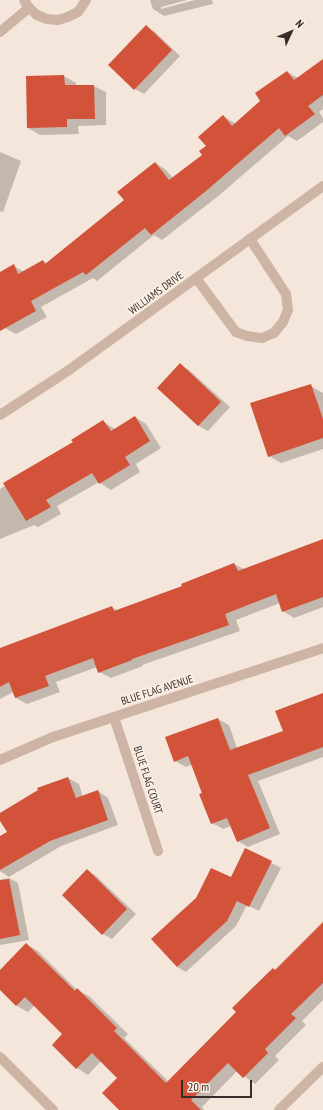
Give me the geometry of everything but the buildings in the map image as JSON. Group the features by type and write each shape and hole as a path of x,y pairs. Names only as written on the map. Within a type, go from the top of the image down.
{"street":[{"path":"0,32 26,4 37,15 47,19 58,20 78,12 86,0"},
{"name":"WILLIAMS DRIVE","path":"0,415 69,370 323,186"},
{"path":"196,278 236,332 247,336 262,338 274,333 283,322 288,310 286,294 250,239"},
{"name":"BLUE FLAG AVENUE","path":"0,760 53,737 323,648"},
{"name":"BLUE FLAG COURT","path":"114,717 158,851"},
{"path":"0,1057 54,1110"},
{"path":"279,1110 323,1067"}]}
